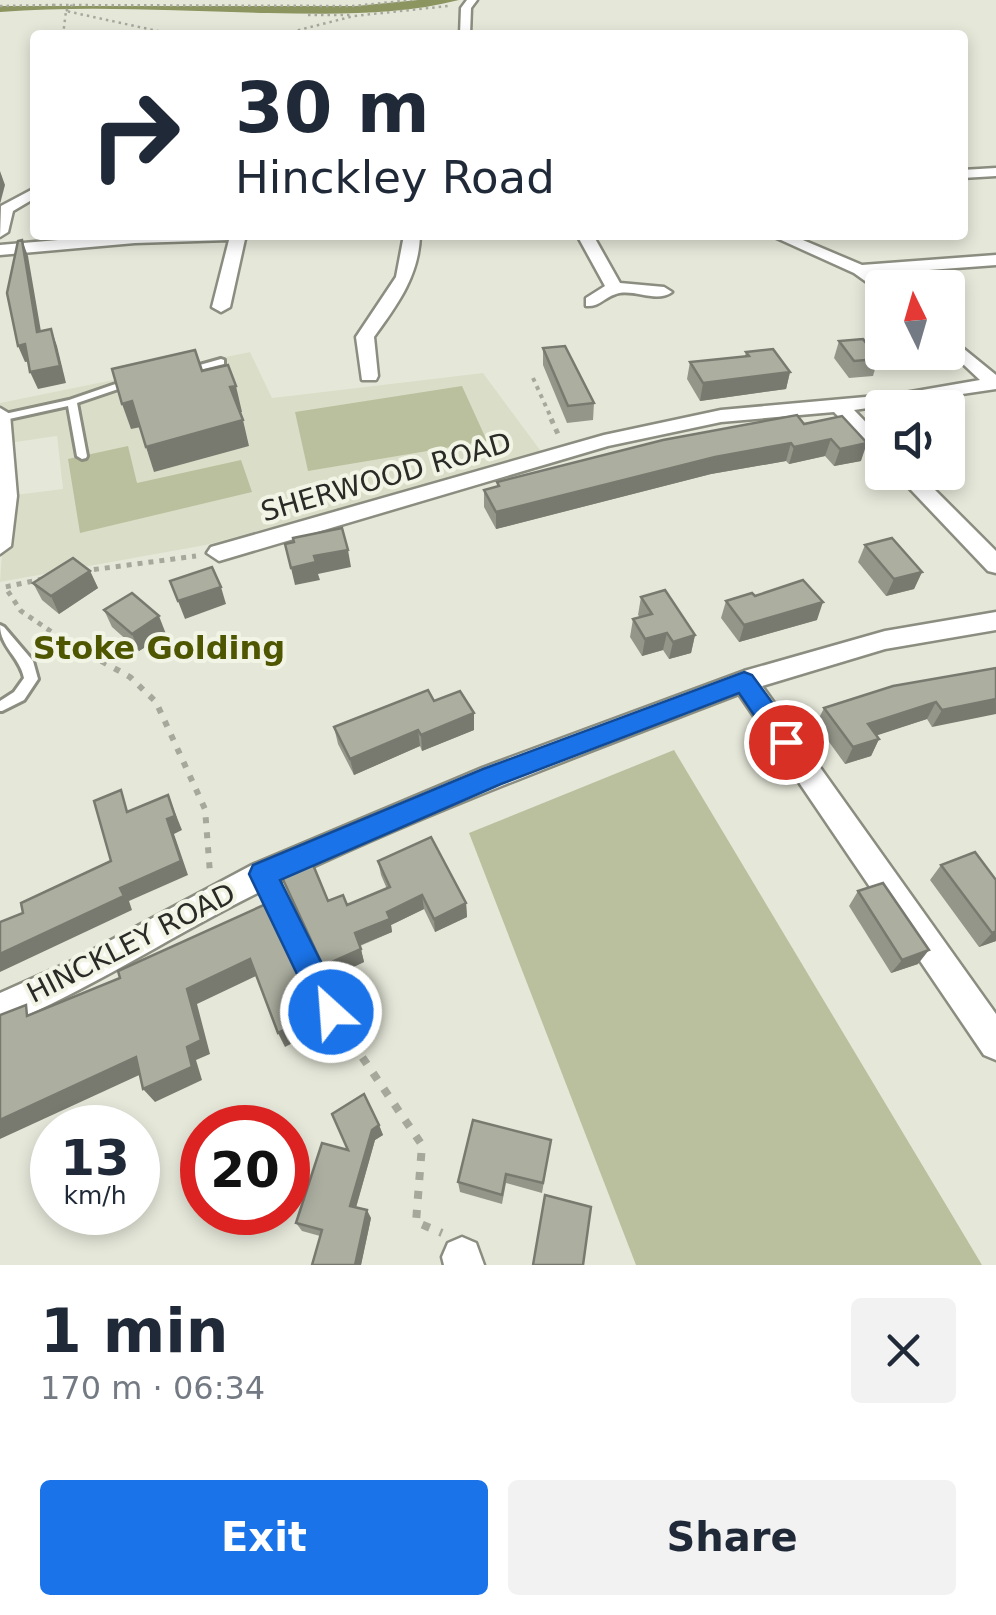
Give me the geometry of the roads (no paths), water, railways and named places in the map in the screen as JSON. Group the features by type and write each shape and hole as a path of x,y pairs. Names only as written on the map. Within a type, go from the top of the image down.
{"street":[{"path":"466,30 466,8 472,0"},
{"path":"0,232 3,208 30,194"},
{"path":"0,250 112,240"},
{"path":"220,309 239,240"},
{"path":"370,376 365,337 396,293 413,254 412,240"},
{"path":"588,240 614,288"},
{"path":"790,240 865,274"},
{"path":"860,270 996,260"},
{"path":"592,302 614,288 664,292"},
{"path":"965,357 995,383"},
{"name":"SHERWOOD ROAD","path":"219,553 604,442 722,416 900,400 995,383"},
{"path":"838,405 865,433"},
{"path":"0,546 6,496 1,425"},
{"path":"922,490 996,565"},
{"name":"HINCKLEY ROAD","path":"0,1010 86,972 263,874 492,776 744,681 885,640 996,622"},
{"path":"744,681 996,1042"}],"lane":[{"path":"168,374 221,362"},
{"path":"1,425 151,377"},
{"path":"72,402 82,456"},
{"path":"0,630 28,664 31,679 19,696 2,706"},
{"path":"263,874 331,1012"}],"district":[{"name":"Stoke Golding","path":"159,648"}]}
